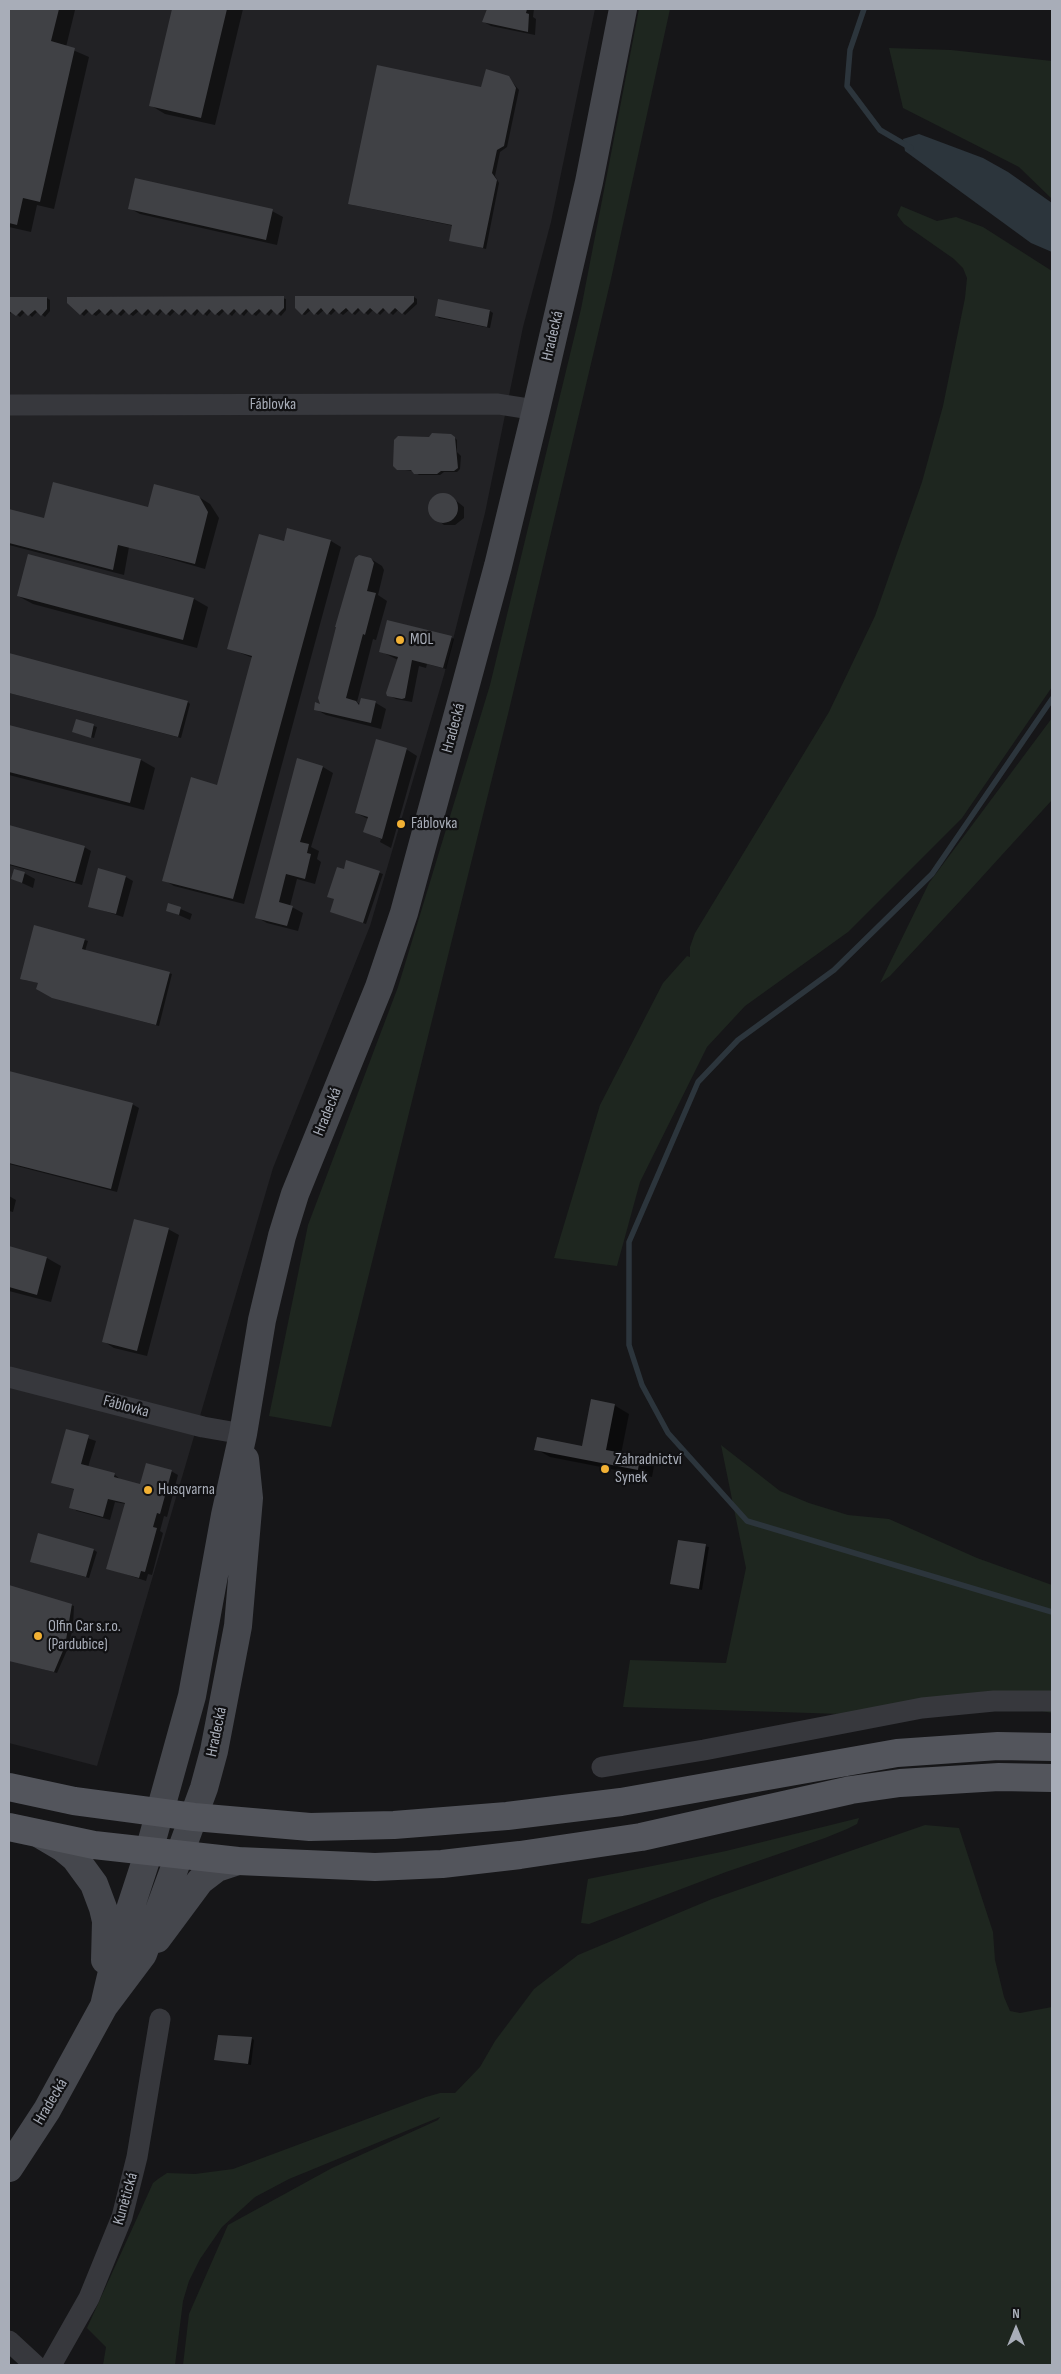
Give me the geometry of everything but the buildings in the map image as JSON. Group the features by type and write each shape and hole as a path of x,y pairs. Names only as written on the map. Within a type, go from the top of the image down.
{"main road":[{"name":"Hradecká","path":"104,2006 118,1946 160,1814 192,1696 225,1515 243,1434 262,1320 282,1236 296,1194 379,987 404,913 498,566 536,410 589,182 623,9"},
{"name":"Hradecká","path":"9,2168 47,2110 104,2006 143,1954 194,1818 214,1751 238,1626 249,1498 243,1434"},
{"path":"9,1787 74,1801 160,1814 310,1827 451,1821 621,1802 896,1753 990,1747 1052,1748"},
{"path":"9,1827 94,1845 238,1861 375,1867 442,1864 520,1855 640,1837 851,1790 900,1783 999,1777 1052,1778"},
{"path":"36,1833 57,1844 75,1858 86,1869 100,1895 106,1921 104,2006"},
{"path":"143,1954 166,1929 200,1881 217,1868 238,1861"}],"street":[{"name":"Fáblovka","path":"9,405 498,404 536,410"},
{"name":"Fáblovka","path":"9,1377 203,1427 243,1434"},
{"path":"602,1767 704,1750 922,1708 994,1701 1052,1701"},
{"name":"Kunětická","path":"51,2365 89,2298 122,2217 137,2158 160,2019"},
{"path":"9,2341 35,2365"}],"shaded area":[{"name":"Fáblovka","path":"9,9 595,9 551,222 523,327 485,513 444,675 370,926 273,1168 97,1766 9,1743"},
{"path":"639,9 670,9 611,279 509,710 331,1427 269,1416 308,1225 398,987 490,685 581,309"},
{"path":"889,48 951,50 1052,61 1052,199 1019,167 903,108"},
{"path":"919,134 983,158 1008,172 1052,203 1052,252 1031,243 905,151 903,139"},
{"path":"901,206 937,221 956,217 983,227 1052,271 1052,687 962,818 848,932 745,1006 707,1047 640,1182 617,1266 554,1258 600,1105 663,983 687,956 690,957 690,947 695,933 829,712 875,616 922,482 943,406 965,298 967,278 963,268 954,259 904,224 897,215"},
{"path":"1052,718 1052,800 890,976 880,983 929,883"},
{"path":"721,1445 780,1491 809,1503 848,1515 889,1519 977,1558 1052,1585 1052,1713 1031,1709 873,1715 623,1707 630,1660 726,1663 746,1568"},
{"path":"859,1818 857,1824 825,1838 726,1872 589,1924 581,1923 588,1879 726,1851"},
{"path":"925,1825 959,1828 993,1932 995,1960 1004,1997 1010,2011 1020,2013 1052,2007 1052,2365 183,2365 189,2314 228,2225 332,2168 438,2120 440,2117 289,2179 255,2197 222,2227 200,2259 189,2281 183,2301 175,2365 103,2365 106,2347 87,2328 153,2183 167,2173 195,2174 233,2169 426,2097 440,2093 455,2093 480,2067 495,2041 534,1989 578,1955 712,1899"}],"waterway":[{"path":"864,9 850,50 847,86 880,130 911,148"},
{"path":"1052,699 932,874 834,970 738,1040 698,1082 629,1242 629,1345 642,1385 668,1433 747,1521 1052,1612"}],"place":[{"name":"MOL","path":"400,640"},
{"name":"Fáblovka","path":"401,824"},
{"name":"Zahradnictví Synek","path":"605,1469"},
{"name":"Husqvarna","path":"148,1490"},
{"name":"Olfin Car s.r.o. (Pardubice)","path":"38,1636"}]}
